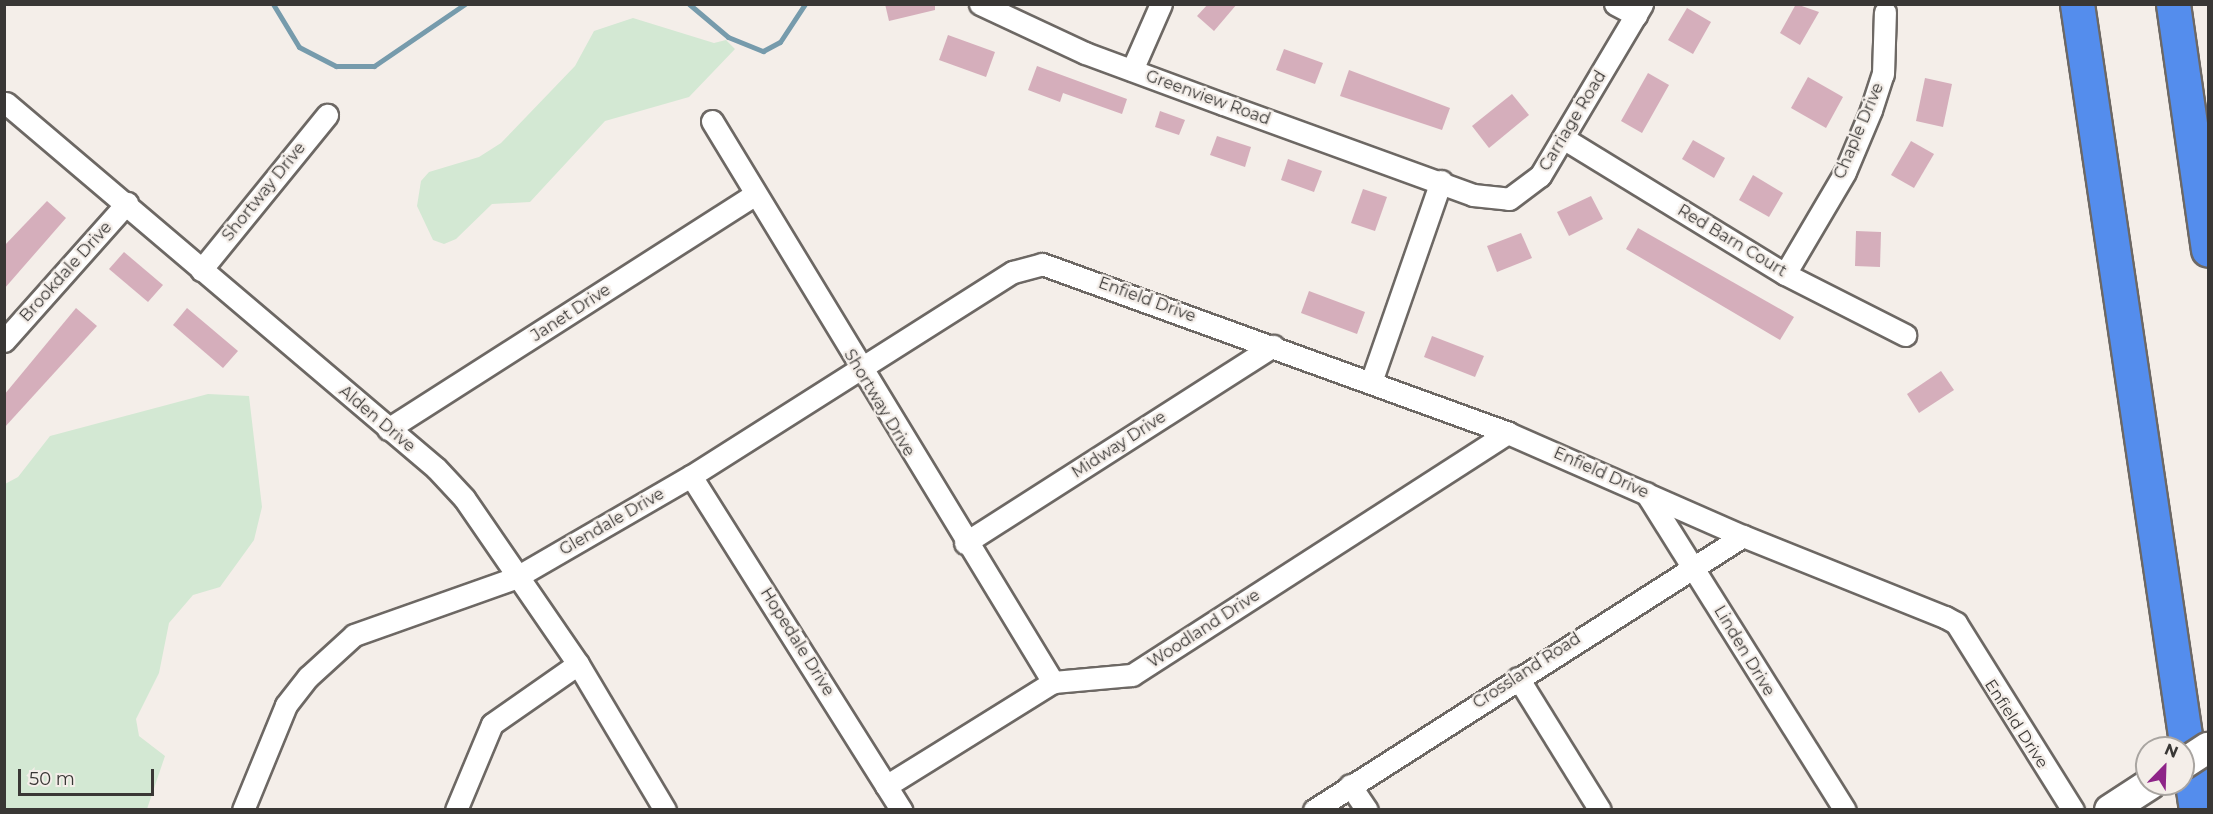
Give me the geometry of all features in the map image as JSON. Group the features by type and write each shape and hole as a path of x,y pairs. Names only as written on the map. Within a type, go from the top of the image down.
{"highway":[{"path":"2077,4 2196,810"},
{"path":"2173,4 2208,250"}],"main road":[{"path":"2195,756 2208,748"},
{"path":"2110,810 2135,794"}],"street":[{"name":"Greenview Road","path":"980,4 1132,70 1441,182"},
{"path":"1132,70 1161,4"},
{"path":"1615,4 1639,10"},
{"name":"Carriage Road","path":"1441,182 1487,198 1518,197 1540,176 1639,10"},
{"name":"Chaple Drive","path":"1785,274 1845,172 1872,110 1883,74 1885,12"},
{"name":"Alden Drive","path":"6,103 127,203 201,270 388,429 464,498 515,578 578,664 665,810"},
{"name":"Shortway Drive","path":"201,270 327,114"},
{"name":"Shortway Drive","path":"712,121 753,196 965,543 1053,682"},
{"name":"Red Barn Court","path":"1563,138 1785,274 1905,335"},
{"path":"1371,382 1441,182"},
{"name":"Janet Drive","path":"388,429 753,196"},
{"name":"Brookdale Drive","path":"4,342 127,203"},
{"name":"Enfield Drive","path":"1033,265 1054,266 1508,433 1743,537 1956,623 2073,810"},
{"name":"Glendale Drive","path":"243,810 286,705 337,648 368,628 515,578 691,476 858,367 1013,272 1033,265"},
{"name":"Midway Drive","path":"965,543 1273,346"},
{"name":"Woodland Drive","path":"886,786 1053,682 1132,675 1508,433"},
{"name":"Hopedale Drive","path":"691,476 901,810"},
{"name":"Linden Drive","path":"1645,492 1845,810"},
{"name":"Crossland Road","path":"1314,810 1518,678 1743,537"},
{"path":"456,810 492,724 578,664"},
{"path":"1518,678 1600,810"},
{"path":"1350,785 1367,810"}],"green space":[{"path":"633,18 714,43 726,40 735,49 689,97 605,121 530,202 492,204 456,239 444,244 433,240 417,206 421,181 429,172 479,157 501,143 575,66 594,31"},
{"path":"208,394 249,396 262,507 254,540 220,587 193,595 169,623 159,673 136,719 139,736 165,756 147,809 5,809 5,484 18,477 50,436"}],"building":[{"path":"885,4 935,4 935,10 889,21"},
{"path":"1208,4 1237,4 1214,31 1197,16"},
{"path":"1796,4 1819,12 1800,45 1780,33"},
{"path":"1687,8 1711,22 1693,54 1668,40"},
{"path":"948,35 995,52 986,77 939,60"},
{"path":"1284,49 1323,63 1315,84 1276,70"},
{"path":"1037,66 1127,99 1122,114 1063,93 1060,102 1028,90"},
{"path":"1349,70 1450,108 1442,130 1340,96"},
{"path":"1648,73 1669,85 1642,133 1621,121"},
{"path":"1808,77 1843,97 1826,128 1791,108"},
{"path":"1925,78 1952,84 1943,127 1916,121"},
{"path":"1512,94 1529,115 1489,148 1472,126"},
{"path":"1160,111 1185,120 1179,135 1155,127"},
{"path":"1217,136 1251,147 1245,167 1210,155"},
{"path":"1693,140 1725,158 1714,178 1682,159"},
{"path":"1911,141 1934,154 1914,188 1891,175"},
{"path":"1288,159 1322,171 1314,192 1281,180"},
{"path":"1753,175 1783,193 1769,217 1739,200"},
{"path":"1363,189 1387,197 1375,231 1351,223"},
{"path":"1591,196 1603,219 1569,236 1557,212"},
{"path":"47,201 66,218 4,289 4,246"},
{"path":"1638,228 1794,317 1780,340 1626,249"},
{"path":"1856,231 1881,232 1880,267 1855,266"},
{"path":"1521,233 1532,258 1497,272 1487,246"},
{"path":"124,252 163,285 148,302 109,269"},
{"path":"1309,291 1365,312 1357,334 1301,313"},
{"path":"76,308 97,326 4,428 4,395"},
{"path":"187,308 238,351 223,368 173,325"},
{"path":"1432,336 1484,356 1475,377 1424,357"},
{"path":"1941,371 1954,390 1919,413 1907,394"}],"waterway":[{"path":"273,4 299,47 336,66 374,66 465,4"},
{"path":"689,4 728,37 763,51 780,42 805,4"}]}
